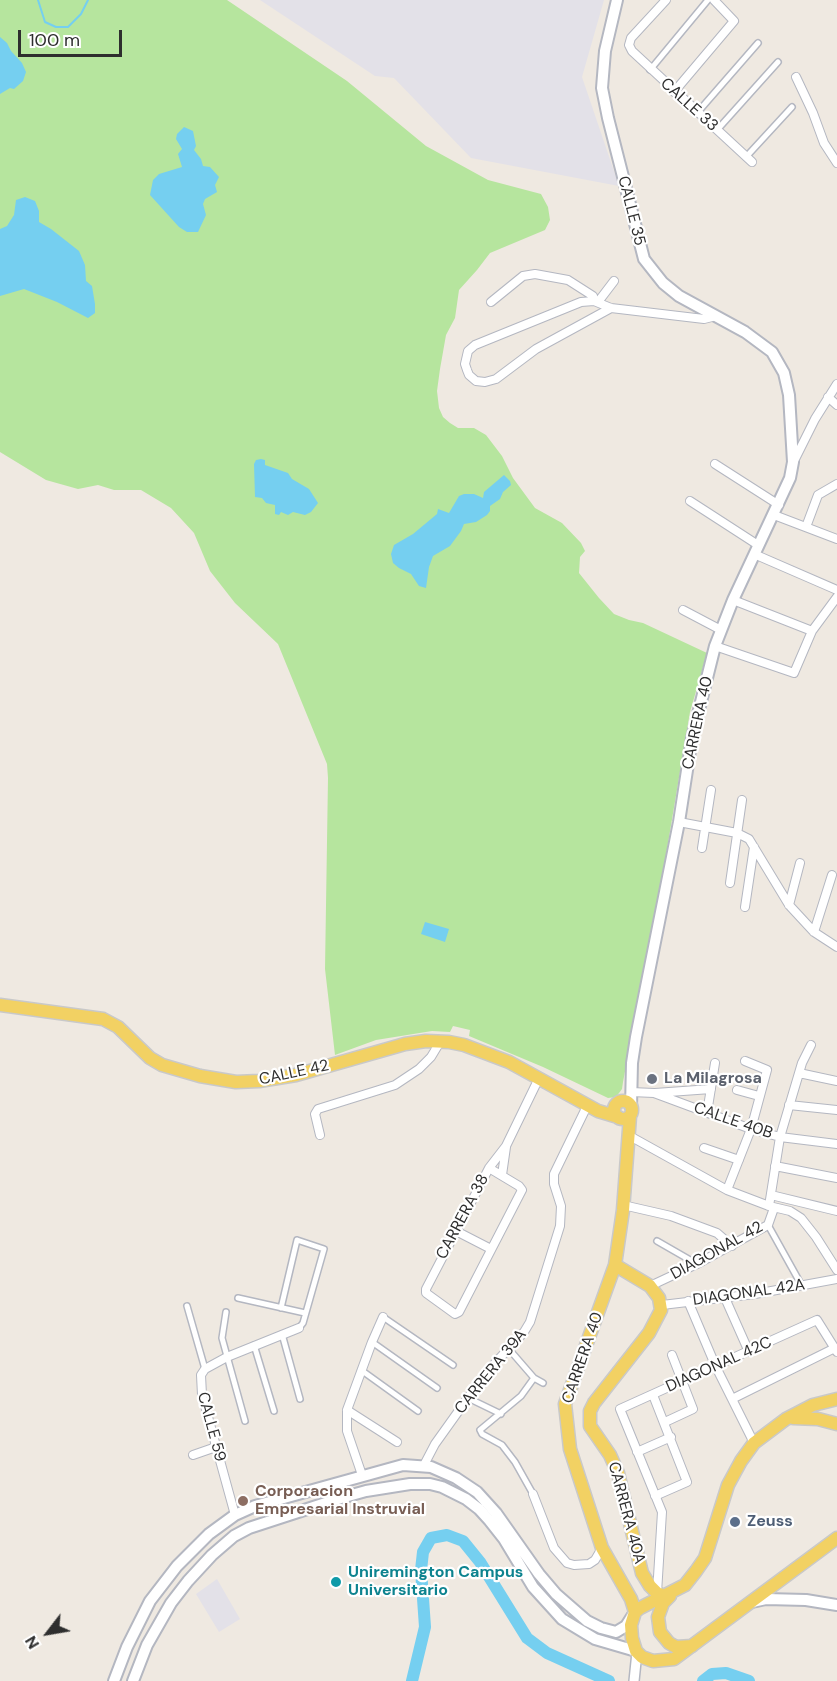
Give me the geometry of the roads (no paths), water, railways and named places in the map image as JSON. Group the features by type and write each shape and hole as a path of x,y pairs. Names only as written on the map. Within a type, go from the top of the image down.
{"main road":[{"name":"CALLE 35","path":"617,0 604,51 602,88 644,259 663,283 679,296 717,315 772,352 778,362 789,395 793,462"},
{"name":"CARRERA 40","path":"623,1111 631,1089 636,1037 679,822 692,738 715,646 733,600 777,510 790,478 793,462"},
{"name":"CALLE 42","path":"0,1005 103,1019 118,1027 150,1058 162,1065 200,1076 236,1082 277,1079 394,1047 426,1041 464,1045 539,1078 589,1105"},
{"path":"589,1105 623,1111 628,1132"},
{"name":"CARRERA 40","path":"628,1132 623,1205 615,1264 565,1404 570,1449 602,1548 631,1599 635,1612"},
{"path":"615,1264 650,1286 662,1305"},
{"name":"CARRERA 40A","path":"662,1305 660,1314 649,1333 594,1403 590,1420 593,1431 610,1455 618,1473 638,1560 646,1579 665,1594"},
{"path":"114,1681 139,1620 156,1592 194,1548 235,1515 255,1506 403,1465 424,1465 469,1486 496,1513 539,1575 556,1594 587,1621 600,1628 616,1632 626,1626 640,1608 685,1585 705,1558 728,1485 754,1443 786,1419 813,1405 837,1399"},
{"path":"786,1419 804,1417 837,1424"},
{"path":"133,1681 147,1645 171,1604 212,1555 234,1536 249,1528 366,1491 410,1484 430,1484 442,1487 466,1499 489,1520 504,1539 532,1587 562,1619 595,1639 659,1661 674,1659 694,1646 837,1538"},
{"path":"665,1594 658,1624 663,1638 676,1647 694,1646"},
{"path":"752,1602 766,1599 806,1600 837,1605"},
{"path":"635,1612 631,1625 632,1638 640,1654"}],"street":[{"name":"CALLE 33","path":"666,0 631,38 629,45 632,51 749,159"},
{"path":"650,70 708,0"},
{"path":"674,92 734,21 714,0"},
{"path":"698,113 758,43"},
{"path":"717,130 778,62"},
{"path":"796,76 824,143 837,163"},
{"path":"749,159 792,107"},
{"path":"491,302 523,276 535,274 568,280 592,296 596,302"},
{"path":"596,302 614,281"},
{"path":"611,308 536,349 496,379 485,382 476,381 469,375 465,364 468,351 475,345 581,302 596,302 611,308 704,319 717,315"},
{"name":"CARRERA 40","path":"793,462 837,384"},
{"path":"828,397 837,405"},
{"path":"716,464 777,510 806,527 837,539"},
{"path":"806,527 818,495 837,484"},
{"path":"690,501 756,550 835,589 837,579"},
{"path":"715,646 794,673 812,631 837,597"},
{"path":"733,600 812,631"},
{"path":"683,610 722,630"},
{"path":"702,848 711,790"},
{"path":"730,883 742,800"},
{"path":"679,822 738,833 749,838 789,905 814,932 837,947"},
{"path":"745,907 754,847"},
{"path":"789,905 800,863"},
{"path":"814,932 832,875"},
{"path":"320,1135 315,1114 318,1109 395,1085 432,1057 440,1042"},
{"name":"DIAGONAL 42","path":"650,1286 732,1246 768,1225 780,1137 799,1073 811,1045"},
{"path":"728,1190 751,1129 767,1070 745,1061"},
{"path":"707,1113 715,1063"},
{"path":"799,1073 837,1081"},
{"name":"CARRERA 38","path":"491,1249 458,1314 425,1291 489,1168 506,1146 539,1078"},
{"name":"CALLE 40B","path":"631,1089 654,1093 751,1129 780,1137 837,1144"},
{"path":"654,1093 711,1089"},
{"path":"737,1090 759,1096"},
{"name":"CARRERA 39A","path":"424,1465 435,1444 485,1374 524,1332 536,1307 560,1226 561,1206 554,1184 554,1174 589,1105"},
{"path":"789,1105 837,1110"},
{"path":"628,1132 728,1190 772,1207 790,1210 801,1218 837,1270"},
{"name":"CARRERA 38","path":"502,1175 506,1146"},
{"path":"704,1148 739,1160"},
{"path":"775,1166 837,1178"},
{"path":"456,1232 491,1249 522,1190 489,1168"},
{"path":"771,1196 837,1211"},
{"path":"623,1205 671,1216 707,1229 717,1233 732,1246"},
{"path":"768,1225 802,1286"},
{"path":"205,1370 227,1357 299,1328 303,1323 324,1249 297,1240 281,1308"},
{"path":"657,1241 697,1264"},
{"name":"DIAGONAL 42A","path":"662,1305 725,1298 837,1279"},
{"path":"238,1298 305,1313"},
{"path":"725,1298 749,1352"},
{"path":"688,1301 716,1367 754,1443"},
{"name":"CALLE 59","path":"187,1306 205,1370 201,1375 201,1395 235,1515"},
{"path":"226,1312 222,1338 245,1421"},
{"path":"362,1475 347,1431 347,1410 383,1317 453,1365"},
{"name":"DIAGONAL 42C","path":"637,1452 620,1409 817,1320 836,1350"},
{"path":"282,1334 300,1399"},
{"path":"372,1342 437,1389"},
{"path":"254,1346 274,1411"},
{"path":"507,1348 534,1378 543,1383"},
{"path":"732,1399 836,1350"},
{"path":"665,1422 693,1409 672,1355"},
{"path":"361,1370 418,1411"},
{"path":"534,1378 521,1396 480,1430 482,1434 502,1445 516,1462 533,1494 554,1548 567,1563 589,1564 595,1560 602,1548"},
{"path":"653,1395 687,1482 655,1496"},
{"path":"468,1398 501,1414"},
{"path":"347,1410 397,1442"},
{"path":"665,1594 662,1512 637,1452 671,1437"},
{"path":"194,1455 216,1447"},
{"path":"635,1677 640,1654"}],"water":[{"path":"0,37 22,63 26,72 23,81 14,89 10,88 0,94"},
{"path":"184,127 193,131 196,146 194,150 203,166 210,167 219,177 215,185 217,192 205,199 203,204 206,215 198,232 187,232 179,227 150,195 153,180 159,174 182,167 178,154 182,149 176,139 177,134"},
{"path":"25,197 35,201 39,211 39,222 79,251 85,265 86,281 92,286 95,304 95,313 88,318 24,289 0,296 0,229 7,226 14,215 16,200"},
{"path":"256,460 265,460 265,465 288,473 292,479 309,489 318,503 311,512 305,515 293,512 288,515 281,512 279,515 275,514 275,505 255,497 254,464"},
{"path":"504,475 511,485 503,492 500,499 490,506 487,515 476,522 464,524 450,546 433,556 426,588 419,586 411,574 393,563 391,554 394,545 413,534 437,514 438,509 449,513 459,496 464,494 474,494 483,498 484,492"},
{"path":"425,922 449,929 445,942 421,934"}],"waterway":[{"path":"38,0 45,22 56,27 68,27 81,14 88,0"},
{"path":"412,1681 425,1627 421,1570 423,1552 431,1538 447,1535 463,1541 480,1562 527,1638 547,1653 609,1681"},
{"path":"703,1681 712,1674 726,1673 749,1681"}],"place":[{"name":"La Milagrosa","path":"652,1079"},
{"name":"Corporacion Empresarial Instruvial","path":"243,1501"},
{"name":"Zeuss","path":"735,1522"},
{"name":"Uniremington Campus Universitario","path":"336,1582"}]}
